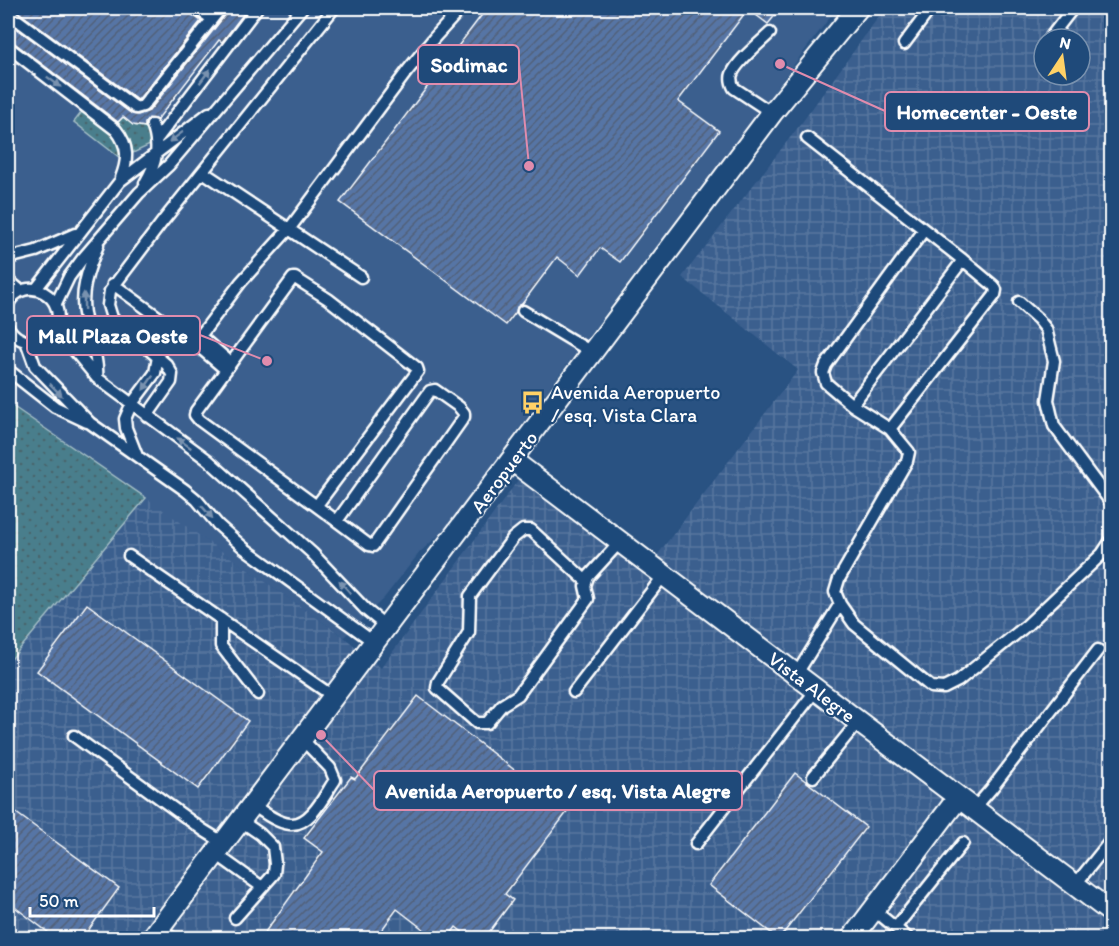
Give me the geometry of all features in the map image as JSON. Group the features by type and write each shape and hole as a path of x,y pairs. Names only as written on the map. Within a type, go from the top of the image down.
{"street":[{"name":"Aeropuerto","path":"161,935 220,848 513,461 772,113 858,8"},
{"name":"Vista Alegre","path":"513,461 1112,913"},
{"path":"852,939 873,910 966,803"}],"lane":[{"path":"196,8 212,19"},
{"path":"8,14 136,108 143,106 221,8"},
{"path":"36,289 120,181 157,145 257,8"},
{"path":"56,304 69,277 102,237 139,193 169,165 302,8"},
{"path":"147,416 172,378 171,370 112,318 108,305 113,284 334,8"},
{"path":"904,44 931,8"},
{"path":"1058,27 1073,8"},
{"path":"197,340 241,282 290,228 455,10"},
{"path":"770,33 739,64 732,74 731,82 734,88 772,113"},
{"path":"8,47 116,130 124,142 127,153 120,181"},
{"path":"157,145 224,102"},
{"path":"139,193 153,169 157,145 152,125"},
{"path":"807,138 963,261 996,290 995,295 890,429"},
{"path":"203,172 361,277"},
{"path":"924,230 826,365 823,373 826,383 852,405 890,429 909,452 907,461 839,579 835,592 840,604 854,624 931,687 944,687 958,681 1107,558 1112,539"},
{"path":"8,258 36,250 78,233"},
{"path":"97,378 97,360 84,317 82,300 86,277 102,237"},
{"path":"852,405 963,261"},
{"path":"317,505 418,369 328,299 293,278 196,411 196,417 337,522 373,546 464,417 462,410 435,390 430,391 337,522"},
{"path":"8,280 21,291"},
{"path":"113,284 197,340 229,367"},
{"path":"8,304 14,295 21,291 36,289 48,294 56,304 58,312 55,327 46,338 39,341 26,341 15,336 8,327"},
{"path":"1019,302 1038,318 1046,329 1052,350 1054,361 1047,400 1054,426 1112,504"},
{"path":"524,311 593,353"},
{"path":"55,327 97,378 208,460 312,553 368,612 381,635"},
{"path":"26,341 35,366 90,423 197,500 218,525 244,548 381,635"},
{"path":"137,457 125,419 131,405 155,373 158,357"},
{"path":"8,370 55,407 72,417 90,423"},
{"path":"586,582 531,530 523,530 513,538 470,596 469,632 438,682 437,688 477,723 486,723 502,705 518,695 588,599 586,582 620,542"},
{"path":"129,555 334,697"},
{"path":"574,692 664,575"},
{"path":"796,675 840,604"},
{"path":"221,619 221,645 258,694"},
{"path":"966,803 992,788 1098,650"},
{"path":"696,844 816,690"},
{"path":"813,777 858,722"},
{"path":"74,736 203,830 262,887"},
{"path":"247,813 291,825 307,820 336,780 330,768 302,740"},
{"path":"235,918 274,874 276,857 273,847 260,834 247,813"},
{"path":"1075,885 1112,839"},
{"path":"896,927 963,843"},
{"path":"873,910 908,939"}],"shaded area":[{"path":"8,8 837,8 528,416 448,527 420,552 384,598 344,637 8,403"},
{"path":"885,8 1111,8 1111,938 8,938 8,663 146,498 344,637 381,668 524,472 649,566 798,370 682,277 803,121"}],"green space":[{"path":"84,109 109,129 118,142 120,158 74,122"},
{"path":"123,117 133,125 148,127 150,145 133,153 130,140 117,124"},
{"path":"8,403 146,498 8,663"}],"building":[{"path":"13,8 189,8 191,14 201,21 138,100"},
{"path":"228,8 248,8 222,42 219,40 157,120 149,118 145,127 133,125 123,117 118,122 8,38 8,22 132,114 138,115 149,111 227,13"},
{"path":"487,8 781,8 768,24 748,9 678,101 719,131 620,262 600,248 580,275 557,257 522,304 517,307 506,325 340,202"},
{"path":"87,604 248,721 198,789 37,671"},
{"path":"418,696 568,811 505,894 513,900 484,939 471,939 456,927 447,939 436,939 397,909 375,939 260,939 323,852 304,838 351,777 355,779"},
{"path":"795,773 866,827 779,939 709,885"},
{"path":"8,807 119,888 82,939 57,939 8,902"}],"place":[{"name":"Homecenter - Oeste","path":"780,64"},
{"name":"Sodimac","path":"529,166"},
{"name":"Mall Plaza Oeste","path":"267,361"},
{"name":"Avenida Aeropuerto / esq. Vista Clara","path":"533,403"},
{"name":"Avenida Aeropuerto / esq. Vista Alegre","path":"321,735"}]}
